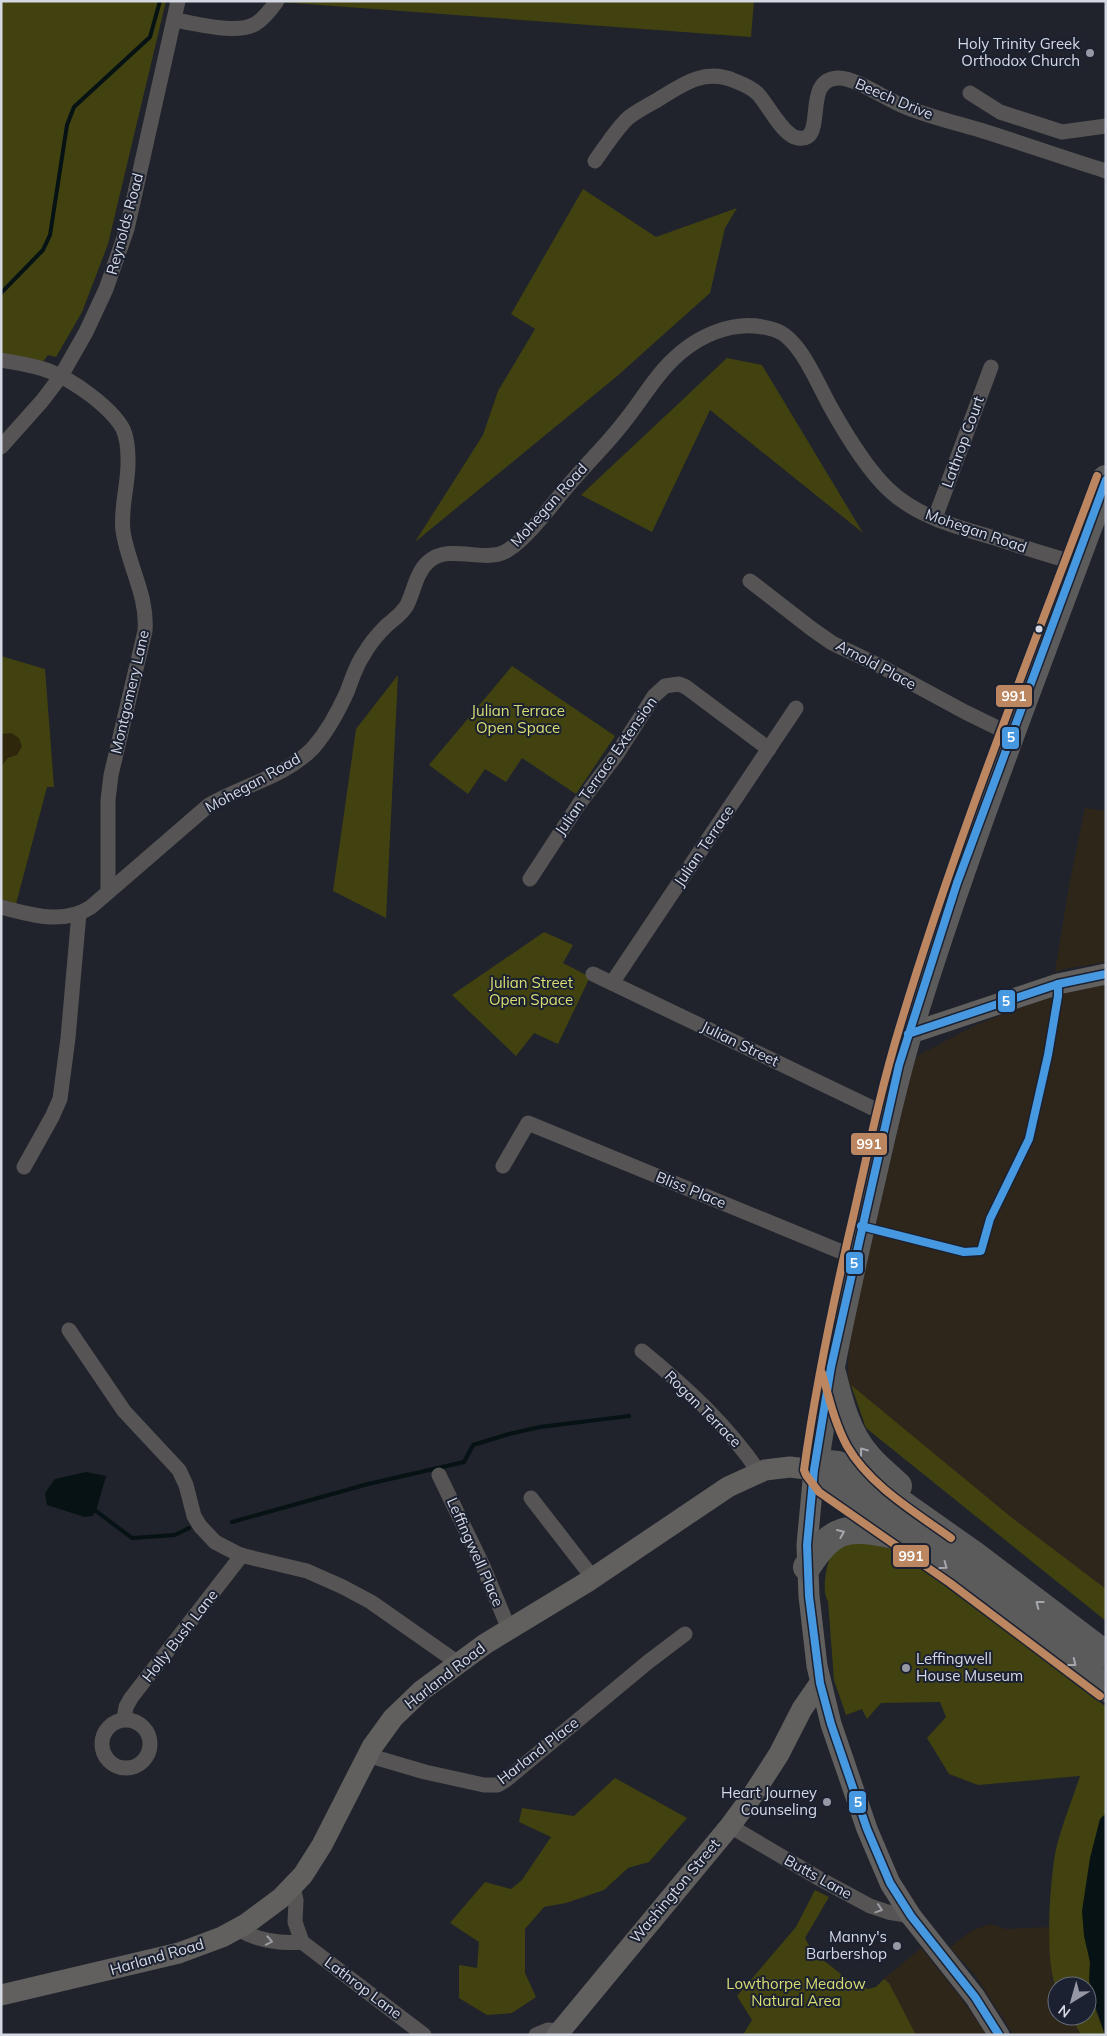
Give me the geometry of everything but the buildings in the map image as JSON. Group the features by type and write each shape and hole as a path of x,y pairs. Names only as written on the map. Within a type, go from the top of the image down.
{"highway":[{"path":"1106,478 947,912 908,1034 854,1257 831,1367 814,1470 825,1484 904,1537 1106,1688"},
{"path":"831,1367 844,1413 863,1451 904,1491 958,1531 974,1555"},
{"path":"814,1470 832,1464 849,1469 974,1555 1106,1655"},
{"path":"807,1567 827,1542 841,1531 864,1530 904,1537"}],"main road":[{"path":"908,1034 1058,984 1106,974"},
{"name":"Harland Road","path":"1,1995 179,1953 206,1944 238,1929 264,1911 292,1887 315,1857 367,1756 384,1730 402,1708 421,1691 458,1663 509,1629 593,1578 736,1483 759,1472 785,1468 814,1470"},
{"path":"814,1470 807,1567 813,1635 820,1683 831,1724 867,1829 890,1883 911,1916 975,1997 999,2035"},
{"name":"Washington Street","path":"559,2033 730,1826 779,1754 802,1709 820,1683"}],"street":[{"name":"Reynolds Road","path":"1,447 42,401 61,376 86,332 106,289 120,252 178,1"},
{"path":"174,20 234,29 248,27 261,20 277,1"},
{"name":"Beech Drive","path":"595,161 632,115 691,80 714,75 729,78 756,92 784,129 796,138 804,138 811,134 814,127 815,104 818,93 827,82 841,78 859,84 907,108 1106,171"},
{"path":"970,93 1000,112 1062,132 1106,126"},
{"name":"Mohegan Road","path":"1,907 52,918 79,913 91,907 209,805 230,793 271,776 308,752 334,718 364,652 406,607 425,564 442,555 490,556 503,553 511,548 617,430 664,369 690,345 709,334 730,327 772,329 787,336 800,352 850,438 883,484 903,502 935,518 1075,563"},
{"name":"Montgomery Lane","path":"1,360 42,368 79,386 115,418 124,431 128,446 123,529 125,544 145,611 145,630 111,775 108,800 108,892"},
{"name":"Lathrop Court","path":"935,518 991,367"},
{"name":"Arnold Place","path":"750,581 832,643 1012,735"},
{"name":"Julian Terrace Extension","path":"530,879 583,797 620,749 654,696 665,686 679,684 686,687 769,749"},
{"name":"Julian Terrace","path":"612,983 796,708"},
{"path":"24,1167 54,1114 62,1086 79,913"},
{"name":"Julian Street","path":"594,974 887,1115"},
{"name":"Bliss Place","path":"503,1166 528,1123 854,1257"},
{"path":"68,1330 124,1411 179,1470 186,1485 194,1516 200,1526 220,1546 242,1555 306,1571 354,1592 458,1663"},
{"name":"Rogan Terrace","path":"642,1351 696,1398 729,1433 759,1472"},
{"name":"Leffingwell Place","path":"439,1475 482,1564 509,1629"},
{"path":"531,1498 593,1578"},
{"name":"Holly Bush Lane","path":"124,1720 126,1707 131,1698 242,1555"},
{"name":"Harland Place","path":"367,1756 434,1774 484,1785 498,1785 684,1634"},
{"name":"Butts Lane","path":"730,1826 870,1906 888,1912 911,1916"},
{"path":"238,1929 250,1936 275,1943 302,1942 295,1922 296,1900 292,1887"},
{"name":"Lathrop Lane","path":"302,1942 424,2035"},
{"path":"536,2035 548,2030 559,2033"}],"shaded area":[{"path":"1085,808 1106,811 1106,962 1055,972 1069,885"},
{"path":"1106,985 1106,1589 1011,1517 849,1385 848,1364 851,1329 912,1069 917,1056 974,1026 1011,1011 1065,993"},
{"path":"86,1472 106,1476 96,1511 92,1516 85,1517 47,1505 45,1493 55,1479"},
{"path":"1106,1813 1106,2035 1097,2011 1097,1976 1089,1976 1090,1962 1084,1936 1082,1911 1090,1858 1100,1819"},
{"path":"990,1924 1006,1929 1049,1927 1052,1976 1047,1976 1047,2026 1076,2026 1081,2035 1014,2035 975,1975 950,1947 971,1931"},
{"path":"921,1948 987,2035 916,2035 889,1983 884,1979"}],"green space":[{"path":"1,1 166,1 108,244 82,312 56,357 48,355 38,368 1,366"},
{"path":"266,1 754,1 751,37"},
{"path":"583,189 656,237 737,208 725,228 710,293 616,377 415,542 483,435 498,391 535,329 511,314"},
{"path":"727,358 762,365 863,533 710,410 652,532 581,495"},
{"path":"1,656 45,669 54,787 47,787 16,904 1,899"},
{"name":"Julian Terrace Open Space","path":"512,666 615,736 576,794 522,758 506,782 485,769 468,794 429,765"},
{"path":"398,675 386,918 333,891 356,729"},
{"name":"Julian Street Open Space","path":"544,932 573,945 563,963 590,977 558,1044 534,1033 516,1056 452,995"},
{"path":"851,1385 1011,1517 1106,1589 1106,1621 866,1428"},
{"path":"865,1539 892,1549 910,1559 994,1619 1106,1707 1106,1813 1089,1954 1091,1976 1053,1976 1049,1942 1050,1900 1056,1849 1080,1776 978,1785 949,1774 927,1738 946,1717 940,1702 881,1703 867,1719 862,1709 846,1715 834,1680 828,1601 825,1589 828,1564 836,1544"},
{"path":"615,1778 687,1818 649,1862 628,1868 604,1890 566,1903 544,1907 525,1929 525,1973 536,1997 512,2013 487,2015 459,1998 459,1965 477,1968 479,1942 450,1923 485,1882 511,1889 522,1880 551,1837 519,1822 522,1808 574,1816"},
{"name":"Lowthorpe Meadow Natural Area","path":"815,1890 829,1897 805,1938 812,1951 852,1983 868,1989 876,1987 884,1979 889,1983 916,2035 743,2035 752,2020 737,1996 796,1927"},
{"path":"1097,2013 1105,2035 1081,2035 1076,2026 1097,2026"}],"sand":[{"path":"11,733 19,738 22,747 17,755 8,758 1,766 1,734"}],"waterway":[{"path":"1,293 43,250 50,235 67,125 74,107 150,37 160,1"},
{"path":"232,1522 368,1484 464,1462 473,1445 509,1434 540,1427 629,1416"},
{"path":"96,1511 132,1538 175,1535 189,1528"}],"transit line":[{"name":"991","path":"1097,476 969,818 900,1026 875,1120 839,1277 820,1373 804,1470 819,1492 950,1583 1100,1696"},
{"name":"5","path":"999,2035 975,1997 911,1916 890,1883 867,1829 831,1724 820,1683 809,1596 807,1545 814,1470 831,1367 899,1065 957,883 1106,480"},
{"name":"5","path":"908,1034 1058,984 1106,974"},
{"name":"5","path":"861,1226 964,1252 981,1251 990,1219 1029,1139 1048,1055 1058,996 1058,984"},
{"name":"991","path":"822,1373 839,1429 847,1446 857,1460 868,1474 894,1497 951,1538"}],"place":[{"name":"Holy Trinity Greek Orthodox Church","path":"1090,53"},
{"name":"Leffingwell House Museum","path":"906,1668"},
{"name":"Heart Journey Counseling","path":"827,1802"},
{"name":"Manny's Barbershop","path":"897,1946"}]}
